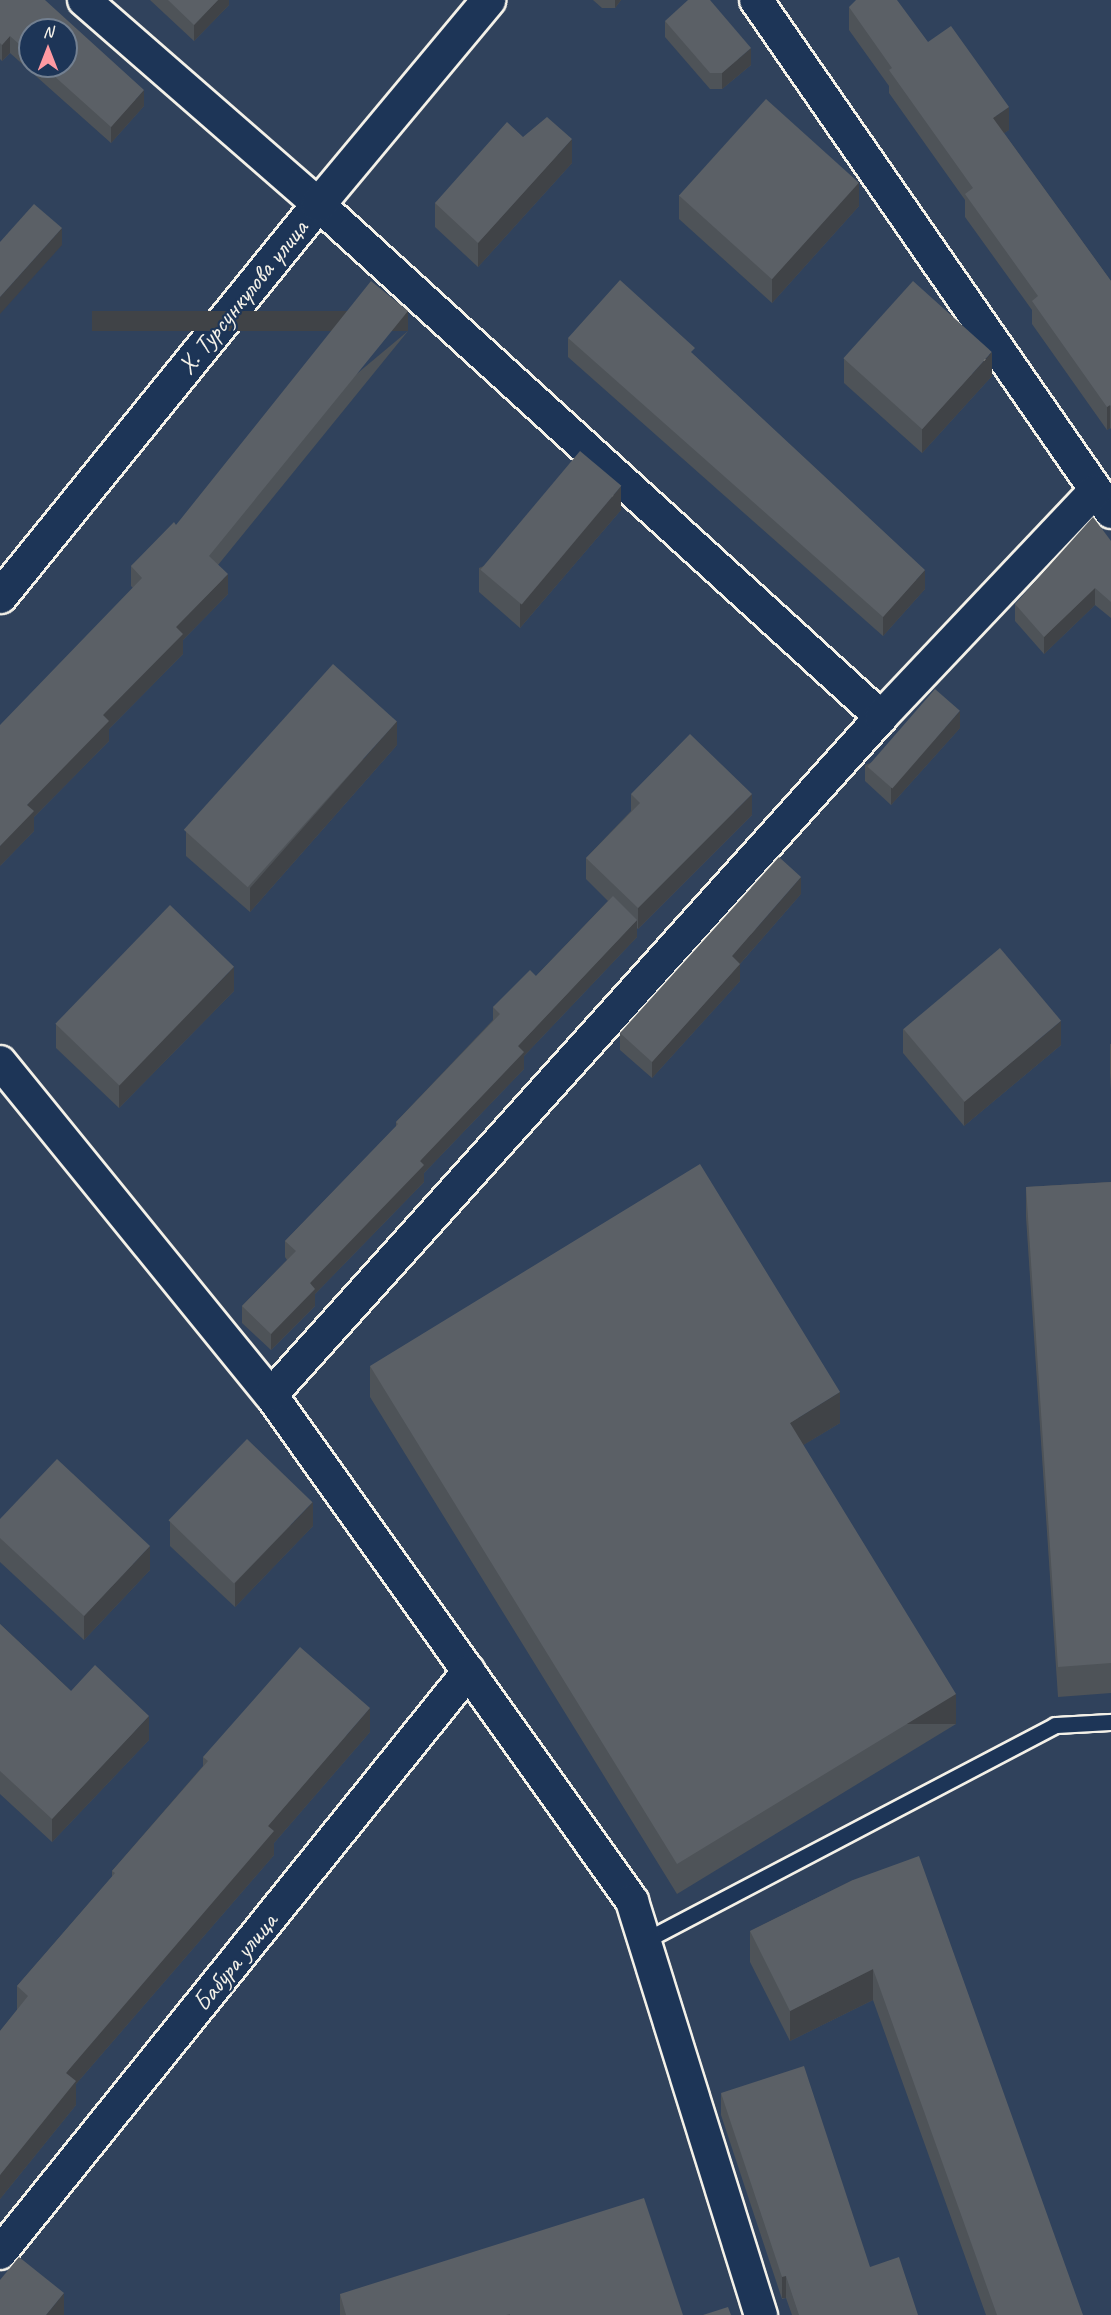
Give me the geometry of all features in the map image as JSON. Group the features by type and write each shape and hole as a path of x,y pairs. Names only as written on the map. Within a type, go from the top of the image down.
{"street":[{"path":"84,0 318,204 881,717"},
{"name":"Х. Турсункулова улица","path":"0,596 318,204 488,0"},
{"path":"271,1395 881,717 1103,501 756,0"},
{"path":"0,1062 271,1395 632,1901 761,2315"},
{"name":"Бабура улица","path":"0,2253 469,1671"}],"lane":[{"path":"644,1941 1055,1725 1111,1722"}],"building":[{"path":"0,0 45,0 65,18 18,18 18,43 10,36 2,45 0,43"},
{"path":"168,0 218,0 194,25"},
{"path":"688,0 710,0 751,48 722,73 710,73 665,21"},
{"path":"856,0 897,0 928,42 951,26 1009,107 993,118 1111,281 1111,406 1107,407 1032,301 1038,296 965,194 973,188 889,70 892,68 849,7"},
{"path":"78,30 144,90 111,127 56,78 78,78"},
{"path":"766,99 859,183 772,279 679,196"},
{"path":"547,117 572,139 478,243 435,203 507,122 523,137"},
{"path":"34,204 62,228 0,297 0,242"},
{"path":"620,280 695,348 691,352 925,570 883,617 568,338"},
{"path":"371,281 408,311 209,556 228,574 176,627 183,634 103,715 109,721 27,805 34,811 0,846 0,725 142,578 131,566 174,522 176,525"},
{"path":"913,281 992,352 922,429 843,358"},
{"path":"580,451 621,486 522,604 480,570"},
{"path":"1093,517 1111,541 1111,602 1095,588 1044,637 1015,604"},
{"path":"333,664 397,722 248,887 184,830"},
{"path":"935,689 960,711 892,788 867,767"},
{"path":"690,734 752,794 638,908 586,858 640,803 631,794"},
{"path":"779,857 801,877 732,956 740,964 652,1062 620,1033"},
{"path":"613,896 637,920 518,1046 524,1052 420,1161 424,1165 310,1283 315,1289 271,1334 242,1306 296,1251 285,1241 500,1014 493,1007 530,970 536,976"},
{"path":"170,905 234,967 119,1086 55,1024"},
{"path":"1000,948 1061,1021 965,1102 903,1029"},
{"path":"700,1164 840,1392 790,1423 956,1694 677,1864 370,1366"},
{"path":"1111,1182 1111,1663 1058,1667 1026,1187"},
{"path":"247,1439 312,1502 234,1583 169,1520"},
{"path":"57,1459 150,1546 84,1616 0,1538 0,1519"},
{"path":"0,1624 71,1691 95,1665 149,1716 52,1819 0,1771"},
{"path":"300,1647 370,1708 268,1826 274,1831 66,2073 76,2081 0,2175 0,2031 28,1996 17,1986 115,1873 112,1871 208,1761 203,1757"},
{"path":"919,1856 1083,2315 997,2315 873,1969 790,2011 750,1931 853,1880"},
{"path":"804,2066 870,2267 899,2257 918,2315 799,2315 786,2276 782,2277 721,2093"},
{"path":"644,2198 683,2315 346,2315 340,2294"},
{"path":"19,2257 64,2293 46,2315 0,2315 0,2280"},
{"path":"728,2307 731,2315 703,2315"}]}
